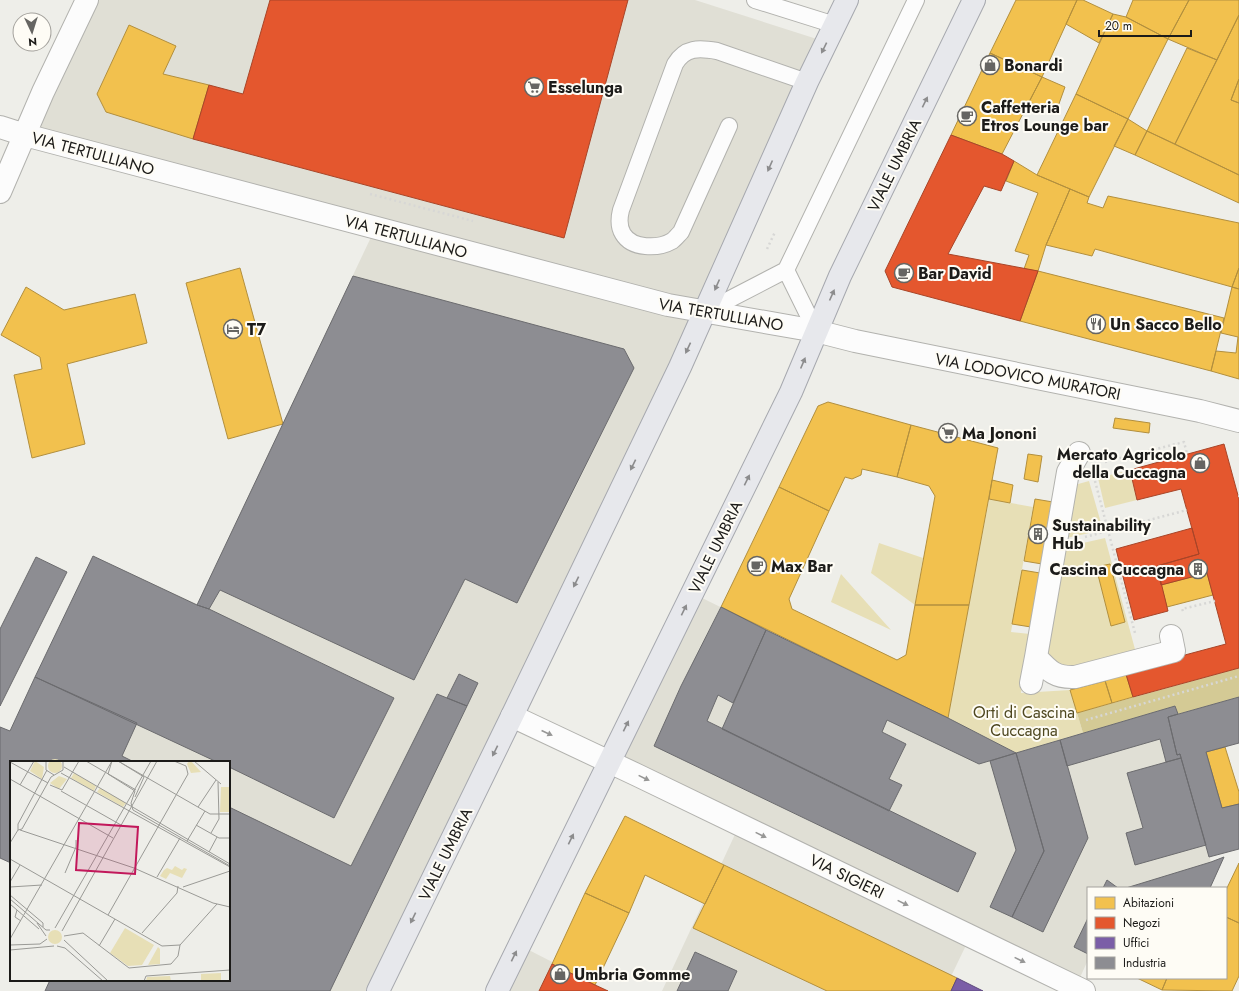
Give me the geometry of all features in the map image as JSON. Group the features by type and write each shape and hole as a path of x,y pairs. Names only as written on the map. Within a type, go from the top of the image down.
{"main road":[{"name":"VIALE UMBRIA","path":"378,991 512,716 705,312 807,82 847,0"},
{"name":"VIALE UMBRIA","path":"497,991 791,392 840,276 974,0"}],"street":[{"path":"0,192 42,92 87,0"},
{"name":"VIA TERTULLIANO","path":"0,126 25,135 639,298 705,312 816,331"},
{"name":"VIA LODOVICO MURATORI","path":"816,331 863,343 1200,411 1239,421"},
{"path":"1031,683 1068,472 1079,453"},
{"path":"1036,656 1048,670 1055,675 1066,678 1075,677 1174,651 1171,636"},
{"path":"512,716 609,761"},
{"name":"VIA SIGIERI","path":"609,761 1084,991"}],"lane":[{"path":"755,0 835,25"},
{"path":"705,312 786,270 916,0"},
{"path":"729,126 681,232 674,240 664,245 652,247 632,242 624,235 619,220 621,210 675,64 680,56 692,50 717,51 807,82"},
{"path":"786,270 816,331"}],"path":[{"path":"370,194 473,221"},
{"path":"1098,464 1184,442 1187,454"},
{"path":"1094,479 1135,634"},
{"path":"1055,545 1187,510"},
{"path":"1183,615 1182,609 1215,600"},
{"path":"1086,720 1239,676"}],"shaded area":[{"path":"97,0 695,0 820,40 702,308 39,130 50,97"},
{"path":"373,233 700,316 374,991 45,991 50,981 230,981 230,761 11,761 0,727 10,731 93,556 197,604"},
{"path":"694,594 1016,753 1175,706 1178,714 1168,717 1177,755 1180,754 1211,862 1129,887 1087,887 1087,962 1077,984 613,760"},
{"path":"1239,668 1239,697 1178,714 1175,706 1083,733 1077,713"},
{"path":"738,828 969,939 944,991 662,991"},
{"path":"521,946 609,991 499,991"}],"green space":[{"path":"1130,470 1137,500 1105,508 1098,478"},
{"path":"1089,481 1103,530 1062,539 1071,486"},
{"name":"Orti di Cascina Cuccagna","path":"989,499 1033,507 1011,632 1030,634 1021,693 1070,690 1083,733 1016,753 948,718"},
{"path":"1105,538 1136,653 1085,667 1058,666 1042,649 1061,548"},
{"path":"879,543 923,558 915,605 871,573"},
{"path":"841,574 891,630 831,602"}],"building: Abitazioni":[{"path":"1016,0 1077,0 1042,77 990,53"},
{"path":"1077,0 1083,0 1113,14 1099,43 1066,24"},
{"path":"1133,0 1189,0 1168,39 1126,17"},
{"path":"1189,0 1239,0 1239,15 1217,60 1168,39"},
{"path":"1113,14 1126,17 1168,39 1128,119 1076,94"},
{"path":"1239,15 1239,79 1231,100 1239,103 1239,175 1175,144"},
{"path":"129,25 176,46 163,74 209,85 193,139 106,112 97,94"},
{"path":"1187,48 1217,60 1175,144 1147,131"},
{"path":"990,53 1042,77 1002,154 951,135"},
{"path":"1042,77 1065,87 1056,112 1029,102"},
{"path":"1239,79 1239,103 1231,100"},
{"path":"1076,94 1128,119 1089,197 1037,175"},
{"path":"1128,119 1147,131 1135,155 1114,146"},
{"path":"1147,131 1239,175 1239,203 1135,155"},
{"path":"1014,161 1037,175 1070,189 1046,245 1038,271 1024,269 1029,255 1015,251 1038,193 1006,181"},
{"path":"1070,189 1089,197 1087,203 1103,208 1108,196 1239,223 1239,268 1232,287 1095,249 1092,256 1046,245"},
{"path":"240,268 283,424 228,439 186,283"},
{"path":"1239,268 1239,289 1232,287"},
{"path":"1038,271 1224,318 1211,371 1020,321"},
{"path":"26,287 64,310 135,294 147,343 67,364 85,444 32,458 14,375 42,369 40,357 1,335"},
{"path":"1232,287 1239,289 1239,379 1211,371 1216,351 1236,353 1238,337 1221,333"},
{"path":"828,402 911,425 897,477 862,469 861,475 852,479 845,477 829,511 779,487 818,406"},
{"path":"1115,418 1150,423 1149,433 1113,428"},
{"path":"911,425 998,448 969,605 915,605 935,496 929,486 897,477"},
{"path":"1028,454 1042,456 1038,482 1024,479"},
{"path":"992,480 1013,485 1010,503 989,499"},
{"path":"779,487 829,511 789,599 792,609 897,660 906,655 915,605 969,605 948,718 721,607"},
{"name":"Sustainability Hub","path":"1035,499 1053,502 1042,564 1024,561"},
{"path":"1110,564 1125,622 1111,626 1096,567"},
{"path":"1022,570 1040,573 1031,627 1012,624"},
{"path":"1207,573 1213,595 1167,607 1161,585"},
{"path":"1125,671 1133,697 1112,703 1104,677"},
{"path":"1105,681 1112,703 1077,713 1070,690"},
{"path":"1225,747 1239,792 1239,804 1222,808 1206,752"},
{"path":"625,816 724,865 705,904 645,875 629,913 585,893"},
{"path":"1239,863 1239,923 1227,917 1227,888"},
{"path":"724,865 957,978 951,991 827,991 693,928"},
{"path":"585,893 629,913 595,985 552,964"},
{"path":"1227,917 1239,923 1239,976 1232,991 1162,990 1167,979 1227,979"},
{"path":"1139,979 1167,979 1162,990"}],"building: Negozi":[{"path":"270,0 628,0 564,238 193,139 209,85 243,94"},
{"path":"951,135 1002,154 1014,161 1001,191 984,186 948,254 1038,271 1020,321 892,287 885,271"},
{"name":"Cascina Cuccagna","path":"1224,444 1239,499 1239,668 1133,697 1125,671 1226,644 1207,573 1161,585 1157,566 1199,554 1181,489 1137,500 1130,470"},
{"path":"1192,528 1199,554 1157,566 1168,611 1134,620 1116,549"},
{"name":"Umbria Gomme","path":"552,964 595,985 608,991 539,991"}],"building: Uffici":[{"path":"957,978 983,991 951,991"}],"building: Industria":[{"path":"353,276 624,349 634,368 517,603 465,579 414,680 220,590 209,609 197,605"},
{"path":"93,556 197,605 209,609 394,698 334,818 230,767 230,761 215,761 35,677"},
{"path":"36,557 67,572 0,706 0,629"},
{"path":"721,607 766,630 733,703 718,695 707,721 976,853 958,892 654,746 681,686"},
{"path":"766,630 948,718 1016,753 979,764 887,720 882,732 906,744 889,779 902,785 889,811 722,729"},
{"path":"459,674 478,683 467,706 447,698"},
{"path":"35,677 137,723 122,756 132,761 10,761 10,863 0,858 0,727 10,731"},
{"path":"437,694 467,706 330,991 45,991 50,981 230,981 230,807 351,866"},
{"path":"1239,697 1239,743 1206,752 1222,808 1239,804 1239,849 1209,857 1180,754 1177,755 1168,717"},
{"path":"1175,706 1178,714 1168,717 1177,755 1180,754 1181,758 1166,762 1160,739 1067,766 1060,740"},
{"path":"1060,740 1088,838 1043,932 1012,917 1044,851 1016,753"},
{"path":"1016,753 1044,851 1012,917 990,907 1016,850 990,761"},
{"path":"1181,758 1206,845 1135,865 1126,833 1143,828 1127,773"},
{"path":"1224,857 1210,887 1129,887"},
{"path":"1107,880 1117,887 1104,887"},
{"path":"1087,920 1087,954 1074,947"},
{"path":"695,952 737,971 728,991 677,991"}],"place":[{"name":"Bonardi","path":"990,65"},
{"name":"Esselunga","path":"534,87"},
{"name":"Caffetteria Etros Lounge bar","path":"967,116"},
{"name":"Bar David","path":"904,273"},
{"name":"Un Sacco Bello","path":"1096,324"},
{"name":"T7","path":"233,329"},
{"name":"Ma Jononi","path":"948,433"},
{"name":"Mercato Agricolo della Cuccagna","path":"1200,463"},
{"name":"Sustainability Hub","path":"1038,534"},
{"name":"Max Bar","path":"757,566"},
{"name":"Cascina Cuccagna","path":"1198,569"},
{"name":"Umbria Gomme","path":"560,974"}]}
